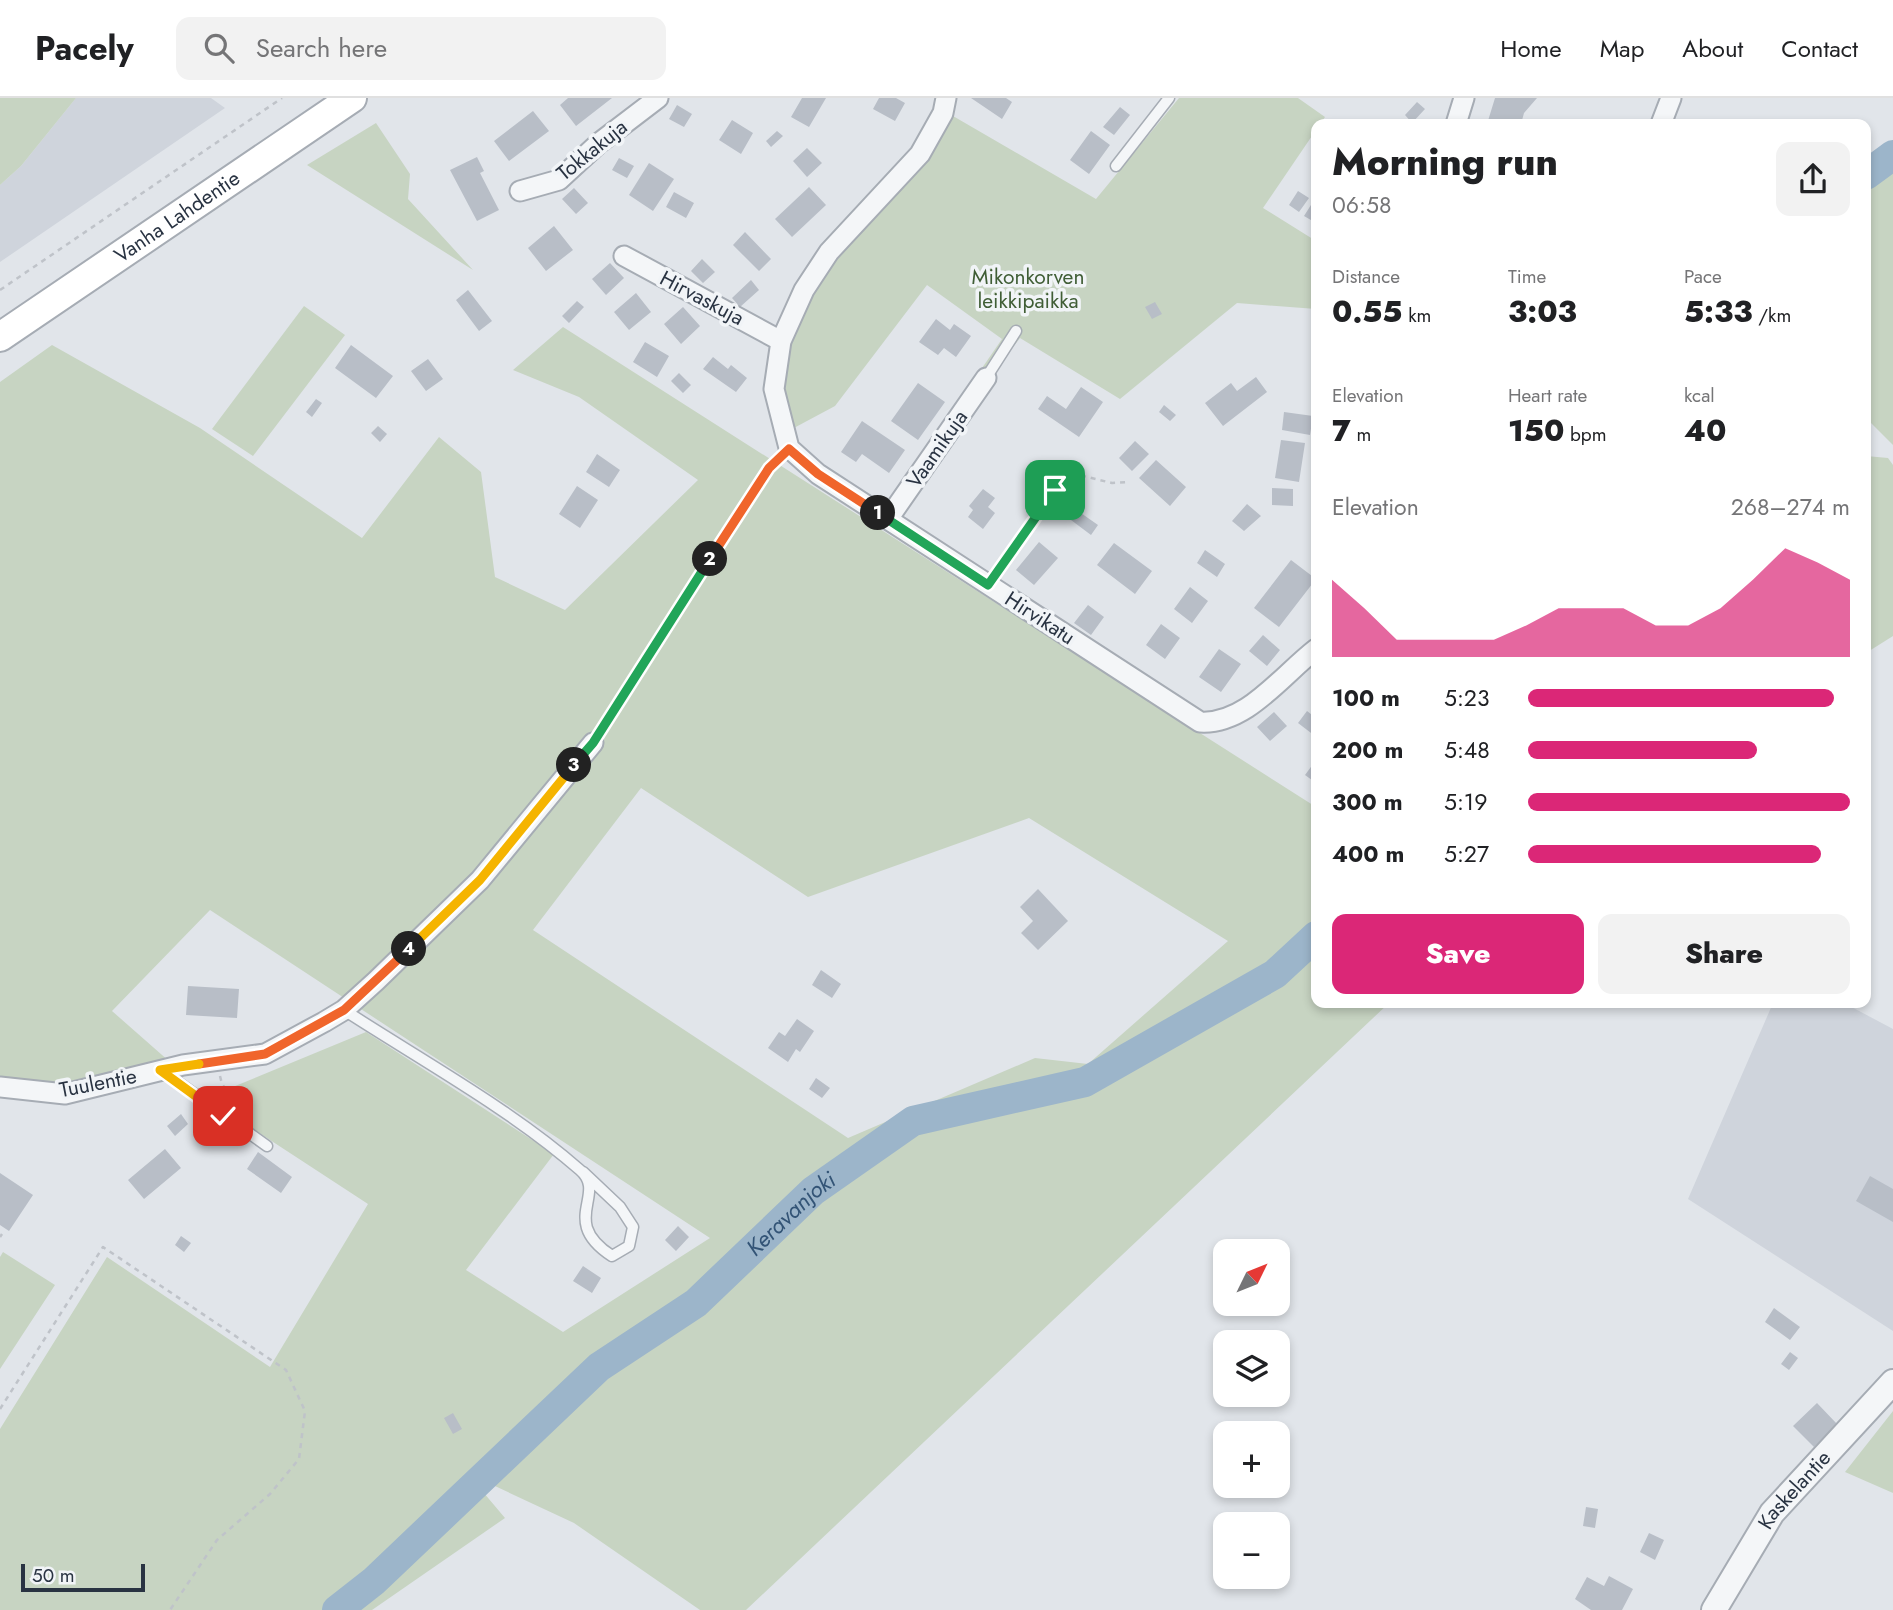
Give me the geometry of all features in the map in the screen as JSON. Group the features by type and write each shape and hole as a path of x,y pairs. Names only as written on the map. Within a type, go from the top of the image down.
{"main road":[{"name":"Vanha Lahdentie","path":"0,337 352,98"}],"street":[{"name":"Tokkakuja","path":"520,191 559,180 599,143 659,98"},
{"path":"789,449 774,390 781,341 804,290 829,252 920,154 943,113 946,98"},
{"path":"1458,119 1464,98"},
{"path":"1663,119 1671,98"},
{"name":"Hirvaskuja","path":"624,256 781,341"},
{"name":"Vaamikuja","path":"888,519 986,378"},
{"name":"Hirvikatu","path":"789,449 818,474 1200,722 1218,723 1235,717 1311,653"},
{"name":"Tuulentie","path":"0,1087 65,1094 160,1070 265,1054 344,1010 480,880 593,743"},
{"name":"Kaskelantie","path":"1714,1610 1772,1513 1893,1382"}],"lane":[{"path":"1116,166 1169,98"},
{"path":"986,378 1016,331"},
{"path":"344,1010 520,1125 583,1172 620,1208 633,1227 629,1246 612,1256 593,1244 584,1224 589,1197 583,1172"},
{"path":"160,1070 267,1146"}],"path":[{"path":"0,290 282,98"},
{"path":"593,743 769,468 789,449"},
{"path":"988,585 1055,490 1074,474 1112,483 1130,482"},
{"path":"218,1063 222,1084 239,1107"},
{"path":"0,1409 103,1247 286,1370 305,1411 299,1459 270,1494 217,1540 170,1610"}],"shaded area":[{"path":"76,98 211,98 225,108 0,262 0,185 21,166"},
{"path":"1771,1008 1853,1008 1893,1029 1893,1331 1688,1199"}],"green space":[{"path":"0,98 76,98 21,166 0,185"},
{"name":"Mikonkorven leikkipaikka","path":"1179,98 1298,98 1325,117 1311,119 1311,137 1263,208 1311,238 1311,309 1237,303 1120,399 1020,338 989,378 980,371 1002,339 927,285 835,406 792,429 783,387 788,353 798,321 833,264 924,161 953,116 1096,199"},
{"path":"376,123 410,174 408,199 473,270 307,165"},
{"path":"1893,171 1893,445 1871,423 1871,187"},
{"path":"304,306 345,335 253,456 212,429"},
{"path":"563,327 1311,804 1311,1008 1384,1008 746,1610 700,1610 574,1523 467,1473 505,1518 372,1610 0,1610 0,1429 107,1257 270,1367 368,1204 206,1098 366,1032 554,1154 466,1270 563,1332 710,1238 210,910 112,1011 170,1062 64,1086 0,1077 0,382 52,345 200,428 362,538 439,437 481,472 495,577 565,610 698,480 579,397 513,370","holes":["641,788 808,897 1029,818 1228,941 1088,1064 1035,1058 848,1138 533,930"]},
{"path":"1871,456 1888,458 1893,465 1893,636 1871,650"},
{"path":"3,1252 55,1285 0,1369 0,1257"},
{"path":"1893,1411 1893,1493 1845,1472"}],"building":[{"path":"568,98 612,98 576,126 560,105"},
{"path":"802,98 826,98 809,127 791,117"},
{"path":"879,98 896,98 905,103 895,121 873,109"},
{"path":"971,98 1006,98 1012,102 1002,119"},
{"path":"1495,98 1537,98 1522,119 1489,119"},
{"path":"1417,102 1425,109 1416,119 1408,119 1405,115"},
{"path":"677,105 692,114 684,127 669,119"},
{"path":"1120,107 1130,115 1114,135 1103,127"},
{"path":"533,111 549,131 509,161 494,141"},
{"path":"732,120 753,133 741,154 719,140"},
{"path":"777,131 783,136 771,147 766,141"},
{"path":"1091,131 1110,145 1089,174 1070,160"},
{"path":"807,148 822,163 807,177 793,161"},
{"path":"477,157 484,171 480,173 499,210 477,221 450,170"},
{"path":"619,158 634,166 627,178 612,170"},
{"path":"649,163 674,179 653,211 629,195"},
{"path":"809,187 826,205 792,237 775,219"},
{"path":"574,188 588,203 576,214 562,199"},
{"path":"1298,191 1309,198 1299,212 1289,205"},
{"path":"674,192 694,203 686,218 666,207"},
{"path":"1311,205 1311,220 1304,216"},
{"path":"554,226 573,250 546,271 528,248"},
{"path":"745,232 771,259 759,271 733,245"},
{"path":"702,259 715,272 703,283 691,271"},
{"path":"610,263 624,278 606,295 592,279"},
{"path":"751,280 759,290 740,307 732,298"},
{"path":"468,290 492,321 479,331 456,300"},
{"path":"636,293 651,312 629,330 614,312"},
{"path":"577,301 584,307 569,323 562,316"},
{"path":"1155,302 1162,314 1152,319 1145,307"},
{"path":"683,307 700,326 681,344 664,324"},
{"path":"936,319 950,330 954,324 971,336 956,357 944,348 938,355 919,342"},
{"path":"645,342 669,356 657,377 633,362"},
{"path":"351,345 393,376 376,398 335,368"},
{"path":"713,357 728,369 731,365 747,378 736,392 703,369"},
{"path":"428,359 443,379 426,391 411,371"},
{"path":"679,373 691,385 683,393 671,381"},
{"path":"1256,377 1267,392 1223,426 1205,403 1231,383 1237,391"},
{"path":"918,383 945,402 918,440 891,421"},
{"path":"1081,387 1103,402 1079,437 1038,409 1047,396 1066,409"},
{"path":"316,399 322,403 312,417 306,412"},
{"path":"1164,405 1176,415 1170,421 1159,412"},
{"path":"1284,412 1311,416 1310,435 1282,430"},
{"path":"862,421 905,450 889,473 862,454 856,462 841,452"},
{"path":"378,426 387,434 380,442 371,433"},
{"path":"1281,440 1305,443 1299,482 1275,478"},
{"path":"1135,441 1149,454 1132,471 1119,458"},
{"path":"597,454 620,470 609,487 586,472"},
{"path":"1156,460 1186,487 1170,506 1139,478"},
{"path":"577,486 598,500 580,528 559,514"},
{"path":"1272,488 1293,489 1293,506 1272,505"},
{"path":"983,489 995,498 988,507 995,513 983,529 968,517 973,510 969,506"},
{"path":"1247,504 1261,516 1244,531 1232,521"},
{"path":"1078,511 1098,525 1091,535 1071,520"},
{"path":"1039,542 1058,558 1034,585 1016,570"},
{"path":"1114,543 1152,571 1135,594 1097,565"},
{"path":"1205,550 1225,564 1217,577 1197,563"},
{"path":"1291,560 1311,575 1311,585 1279,627 1254,608"},
{"path":"1190,587 1208,601 1192,623 1174,609"},
{"path":"1088,605 1104,617 1091,635 1074,623"},
{"path":"1161,624 1180,638 1165,659 1146,645"},
{"path":"1263,635 1280,650 1267,666 1249,651"},
{"path":"1219,649 1241,664 1221,692 1199,677"},
{"path":"1307,711 1311,714 1311,733 1298,723"},
{"path":"1274,712 1287,726 1270,741 1257,727"},
{"path":"1311,767 1311,779 1305,775"},
{"path":"1038,889 1068,921 1038,950 1021,933 1033,921 1020,907"},
{"path":"821,970 841,984 832,998 812,985"},
{"path":"188,986 239,989 237,1018 186,1015"},
{"path":"797,1019 814,1031 800,1052 796,1049 788,1062 768,1048 779,1032 785,1036"},
{"path":"816,1078 830,1088 822,1098 809,1089"},
{"path":"181,1114 188,1124 175,1136 167,1126"},
{"path":"165,1149 181,1168 144,1199 128,1180"},
{"path":"258,1152 292,1177 281,1193 247,1169"},
{"path":"0,1173 33,1195 9,1231 0,1225"},
{"path":"1870,1176 1893,1189 1893,1222 1856,1201"},
{"path":"678,1226 689,1237 676,1251 665,1240"},
{"path":"181,1236 191,1243 184,1252 175,1245"},
{"path":"583,1266 601,1278 592,1293 573,1281"},
{"path":"1774,1308 1800,1327 1790,1340 1765,1322"},
{"path":"1790,1352 1798,1358 1789,1370 1781,1364"},
{"path":"1817,1403 1837,1424 1814,1447 1793,1426"},
{"path":"453,1413 462,1429 453,1434 444,1418"},
{"path":"1586,1507 1598,1509 1595,1528 1583,1526"},
{"path":"1649,1533 1664,1540 1655,1560 1640,1552"},
{"path":"1609,1576 1633,1589 1622,1610 1591,1610 1575,1599 1587,1577 1604,1586"}],"waterway":[{"name":"Keravanjoki","path":"1871,171 1893,155"},
{"name":"Keravanjoki","path":"337,1610 374,1581 599,1367 696,1303 813,1191 913,1121 1085,1082 1275,974 1311,941"}],"route":[{"path":"223,1116 160,1070 265,1054 324,1022 344,1010 376,981 480,880 593,743 769,468 789,449 818,474 988,585 1055,490"}]}
